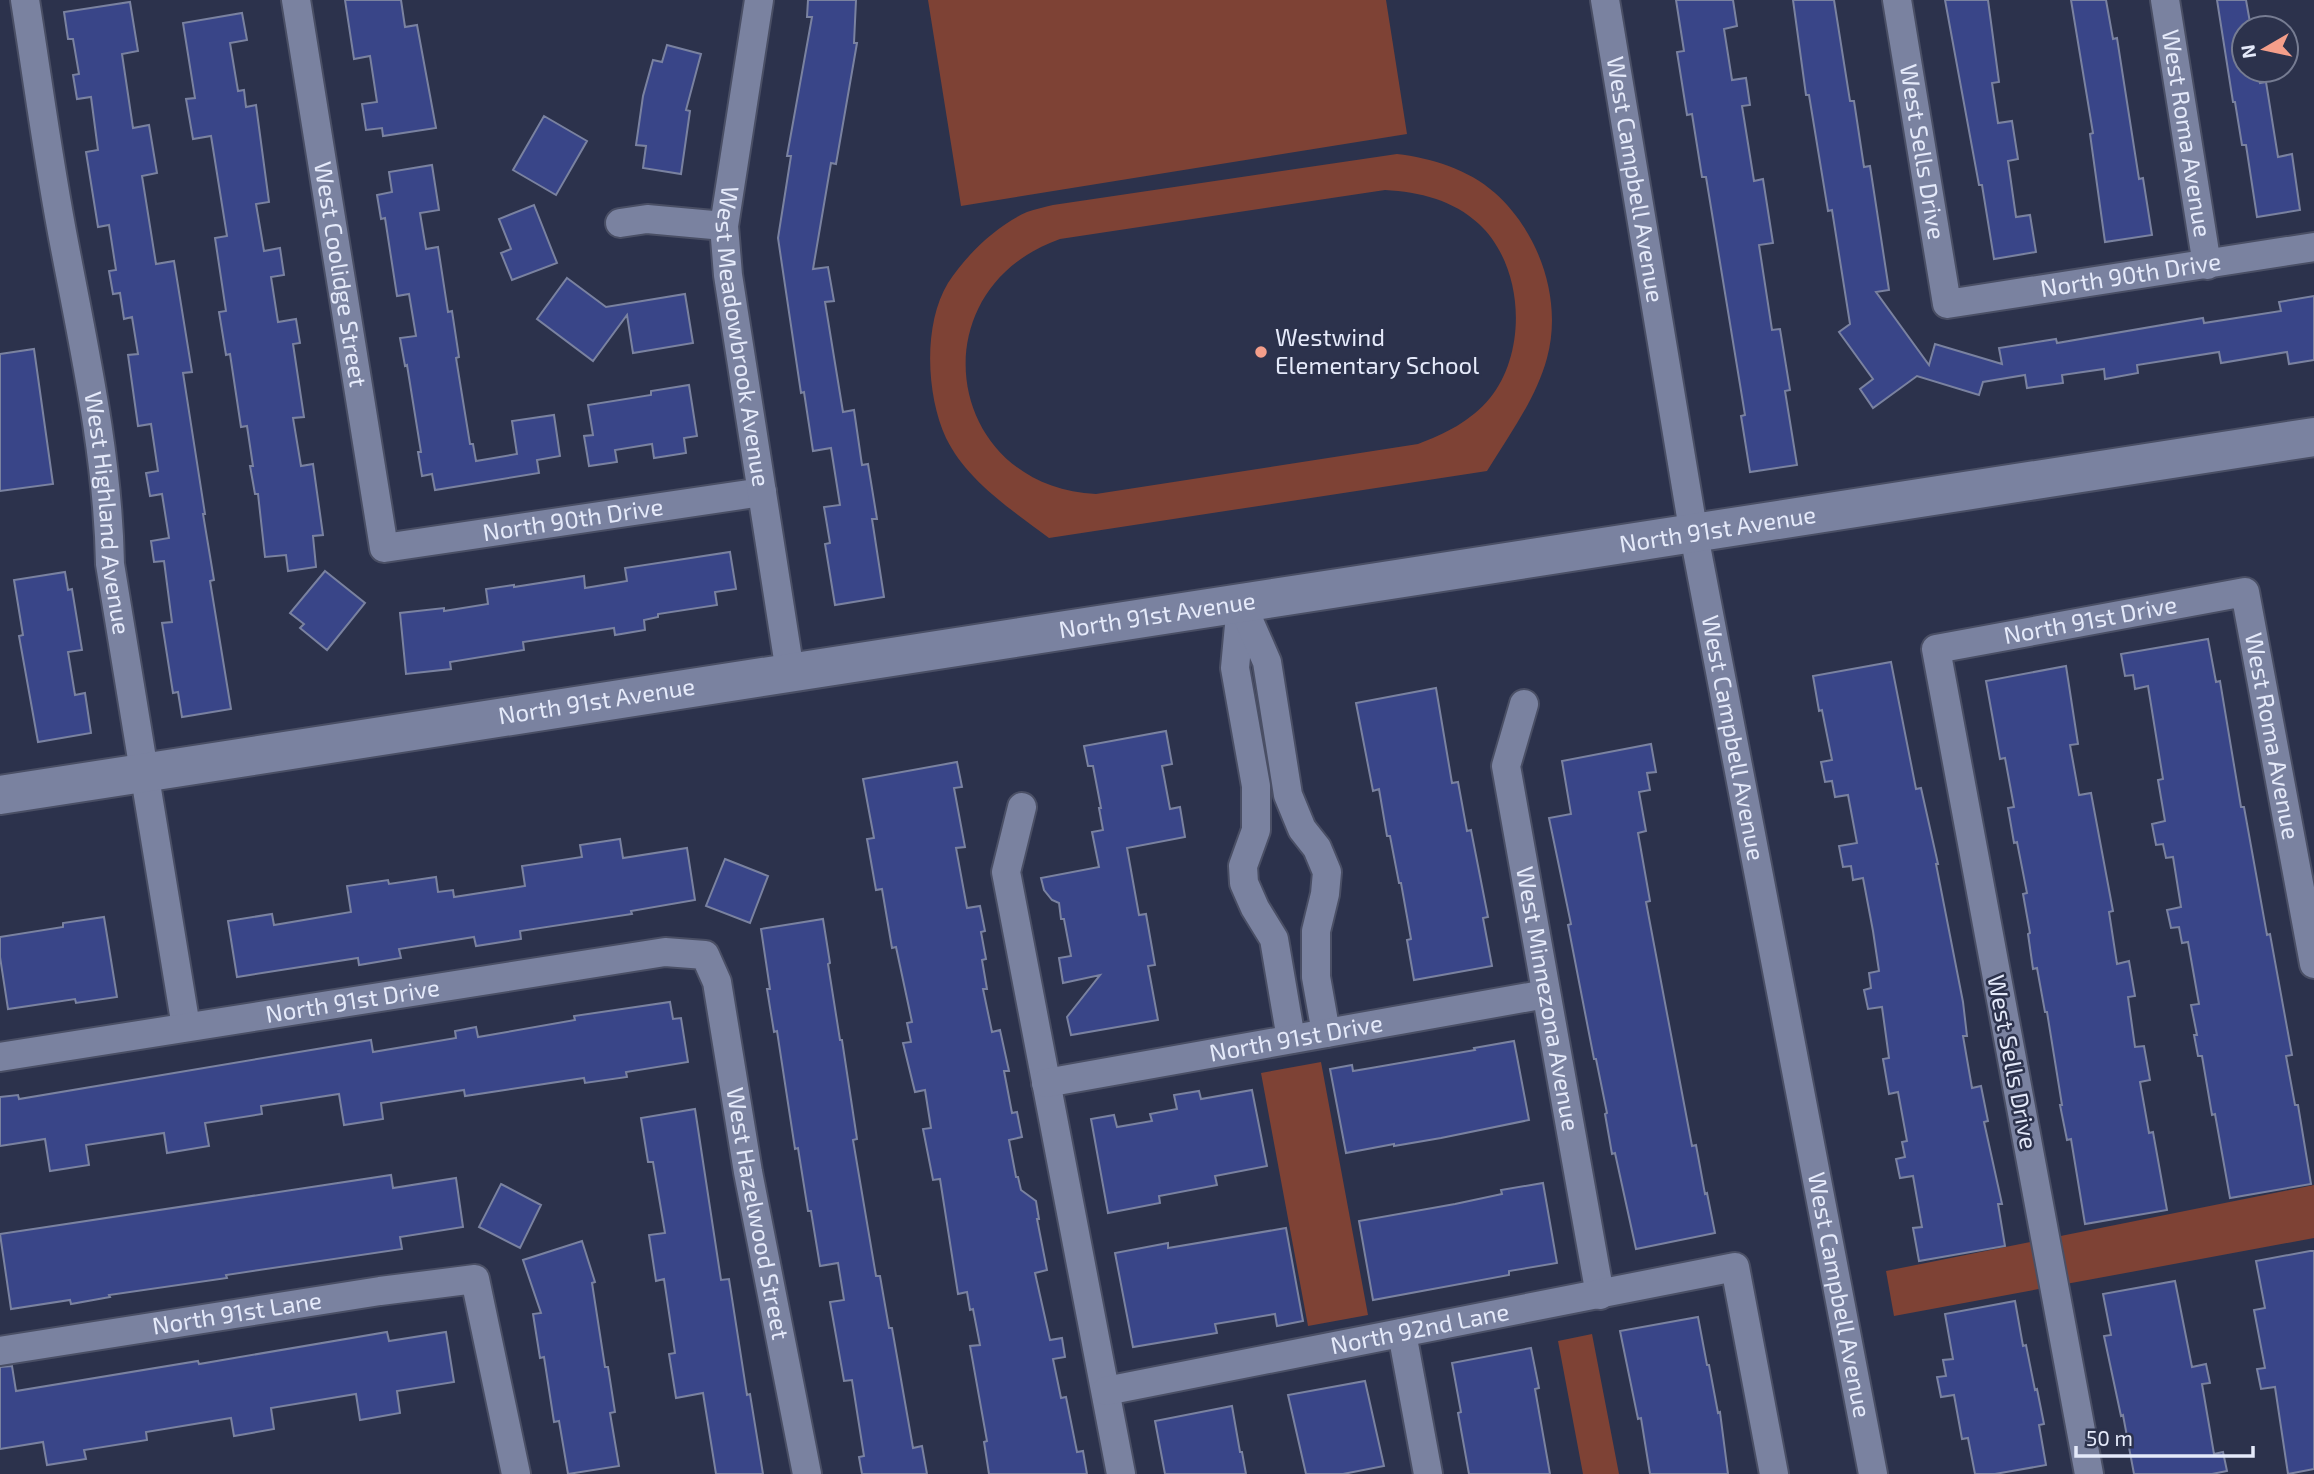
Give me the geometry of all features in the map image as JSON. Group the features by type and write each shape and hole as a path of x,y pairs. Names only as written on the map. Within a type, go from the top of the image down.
{"main road":[{"name":"North 91st Avenue","path":"0,795 2314,437"}],"street":[{"name":"West Highland Avenue","path":"25,0 64,246 79,314 104,466 109,513 110,564 186,1027"},
{"name":"West Coolidge Street","path":"296,0 384,548"},
{"name":"West Meadowbrook Avenue","path":"759,0 724,226 728,275 790,672"},
{"name":"West Campbell Avenue","path":"1605,0 1694,535 1873,1474"},
{"name":"West Sells Drive","path":"1897,0 1947,303"},
{"name":"West Roma Avenue","path":"2165,0 2207,265"},
{"path":"620,223 647,219 724,226"},
{"name":"North 90th Drive","path":"1947,303 2314,247"},
{"name":"North 90th Drive","path":"384,548 762,492"},
{"name":"West Roma Avenue","path":"2245,592 2303,837 2314,964"},
{"name":"North 91st Drive","path":"1936,649 2245,592"},
{"path":"1241,604 1267,662 1288,795 1302,829 1317,848 1327,872 1316,931 1316,977 1326,1033"},
{"path":"1241,604 1235,668 1256,786 1256,830 1244,866 1244,883 1255,908 1274,939 1291,1039"},
{"name":"West Sells Drive","path":"1936,649 2089,1474"},
{"name":"West Minnezona Avenue","path":"1524,704 1506,766 1600,1295"},
{"path":"1022,807 1006,872 1121,1474"},
{"path":"1274,939 1316,931"},
{"name":"North 91st Drive","path":"0,1057 665,952 705,955"},
{"name":"West Hazelwood Street","path":"705,955 717,982 748,1172 807,1474"},
{"name":"North 91st Drive","path":"1046,1083 1546,994"},
{"name":"North 92nd Lane","path":"1106,1391 1735,1268 1774,1474"},
{"name":"North 91st Lane","path":"0,1351 380,1291 475,1279 516,1474"},
{"path":"1402,1333 1428,1474"}],"shaded area":[{"path":"928,0 1386,0 1407,134 961,206"},
{"path":"1397,154 1449,166 1473,177 1495,193 1511,209 1535,247 1544,268 1552,313 1547,358 1536,388 1487,471 1049,538 992,494 955,453 939,421 930,360 934,318 955,272 983,242 1005,225 1027,212 1053,205","holes":["1385,190 1447,203 1479,224 1494,242 1505,262 1512,285 1516,309 1515,333 1511,357 1502,379 1483,406 1448,431 1418,444 1096,494 1045,483 1006,458 980,424 967,383 968,340 983,299 1014,264 1060,239"]},
{"path":"1321,1062 1368,1315 1308,1326 1261,1073"},
{"path":"2314,1185 2314,1238 1894,1316 1886,1271"},
{"path":"1592,1334 1619,1474 1583,1474 1558,1341"}],"building":[{"path":"345,0 401,0 405,27 417,25 436,128 383,136 382,128 366,130 362,104 377,102 370,56 354,59"},
{"path":"808,0 856,0 854,43 857,43 836,164 831,163 813,269 828,267 834,301 825,302 843,412 854,410 862,465 868,464 877,519 872,519 884,597 835,605 825,544 830,543 824,507 840,505 831,448 813,451 804,392 801,393 778,238 791,156 787,156 812,17 807,17"},
{"path":"1676,0 1733,0 1737,26 1724,29 1732,80 1746,78 1750,105 1742,106 1754,181 1763,179 1773,243 1759,245 1772,330 1780,329 1790,390 1785,391 1797,465 1750,472 1741,416 1745,415 1706,177 1702,177 1692,114 1687,115 1677,52 1684,51"},
{"path":"1793,0 1834,0 1850,101 1854,101 1864,167 1870,166 1889,290 1876,292 1929,365 1935,344 2002,364 1999,348 2056,339 2057,343 2203,318 2204,323 2281,311 2279,302 2314,296 2314,360 2289,364 2287,352 2221,363 2219,352 2137,365 2138,373 2105,379 2104,369 2062,375 2063,383 2027,388 2025,375 1983,382 1979,395 1917,376 1873,408 1860,389 1873,379 1839,332 1850,324 1832,210 1828,211 1809,95 1806,95"},
{"path":"1945,0 1988,0 1999,82 1992,83 1998,123 2012,121 2018,159 2008,161 2016,217 2030,215 2036,252 1994,259"},
{"path":"2071,0 2106,0 2113,39 2117,38 2139,179 2143,178 2152,235 2105,242 2090,134 2093,133"},
{"path":"2217,0 2246,0 2248,14 2230,14 2230,83"},
{"path":"130,2 138,51 122,54 133,128 149,125 157,173 142,176 156,264 174,261 192,372 183,373 214,580 210,581 231,709 182,717 178,692 173,693 162,623 172,622 164,561 154,562 151,541 169,538 162,494 150,496 146,473 158,471 151,424 138,426 128,355 138,354 132,317 124,319 120,293 113,294 109,271 116,270 109,225 98,227 86,152 98,150 91,97 77,99 73,75 79,74 73,39 68,39 64,12"},
{"path":"242,13 247,40 230,43 238,91 244,90 246,107 256,105 269,202 256,204 264,251 280,248 284,275 271,277 278,322 296,319 300,343 293,344 304,417 293,418 301,466 313,464 323,535 313,536 316,567 288,571 286,555 265,557 258,494 255,494 250,466 253,466 247,426 241,427 230,354 226,355 219,312 226,311 215,238 227,236 211,136 193,139 186,99 195,98 183,23"},
{"path":"667,45 701,54 686,110 690,111 681,174 643,168 646,146 636,145 643,96 653,60 662,62"},
{"path":"2230,84 2266,84 2278,157 2292,154 2300,210 2257,217 2246,145 2242,145"},
{"path":"544,116 587,141 556,195 513,170"},
{"path":"432,165 439,210 420,213 426,249 438,247 448,312 452,311 459,357 456,358 470,444 473,444 476,461 517,454 512,421 554,415 560,456 537,460 539,473 435,490 432,474 422,476 418,452 421,452 400,338 416,336 409,294 397,296 385,218 381,219 377,195 392,192 389,172"},
{"path":"534,205 557,263 512,280 501,253 511,249 499,219"},
{"path":"567,278 606,307 685,294 693,343 633,353 627,315 593,361 537,319"},
{"path":"34,349 53,484 0,491 0,354"},
{"path":"689,385 697,436 684,438 686,453 654,458 652,444 615,450 617,462 589,466 584,436 593,435 588,405 651,395 651,391"},
{"path":"730,552 736,589 715,592 717,605 658,614 658,617 644,620 645,630 615,635 614,628 523,642 524,650 450,662 451,669 406,674 400,613 444,608 444,611 488,604 486,589 514,585 584,576 585,588 627,581 625,568"},
{"path":"325,571 365,603 327,650 300,628 304,624 290,613"},
{"path":"65,572 68,590 72,589 82,650 68,652 75,695 85,693 91,733 38,742 19,636 23,635 14,580"},
{"path":"2208,639 2216,682 2220,681 2241,807 2244,807 2267,935 2270,934 2292,1055 2286,1056 2295,1105 2298,1105 2311,1184 2230,1198 2215,1114 2212,1115 2202,1056 2198,1056 2194,1035 2197,1035 2191,1005 2199,1004 2188,942 2182,943 2179,927 2171,928 2167,910 2181,907 2173,857 2166,858 2163,844 2156,845 2152,824 2165,821 2158,780 2163,779 2148,686 2135,689 2133,675 2125,676 2121,654"},
{"path":"1891,662 1916,789 1921,788 1938,864 1963,1002 1967,1036 1963,1036 1972,1088 1981,1086 1988,1121 1984,1122 2002,1204 1998,1204 2005,1246 1919,1261 1913,1228 1922,1227 1913,1176 1900,1178 1896,1159 1905,1157 1902,1142 1907,1141 1898,1092 1889,1094 1883,1059 1889,1058 1882,1007 1868,1009 1864,990 1871,988 1869,973 1879,971 1873,931 1863,878 1853,880 1851,866 1843,867 1839,846 1857,843 1848,795 1835,797 1832,781 1825,782 1821,762 1832,760 1813,676"},
{"path":"2066,666 2078,744 2070,745 2079,795 2091,793 2113,911 2109,912 2117,964 2129,961 2135,996 2128,997 2135,1047 2144,1046 2150,1080 2140,1082 2149,1133 2153,1132 2167,1210 2085,1224 2071,1139 2067,1140 2060,1105 2047,1012 2037,968 2033,969 2023,894 2027,893 2008,808 2014,807 2005,758 2000,759 1986,681"},
{"path":"1436,688 1452,783 1458,782 1467,831 1471,830 1488,917 1483,918 1492,966 1414,980 1407,940 1411,939 1401,883 1390,836 1387,836 1379,789 1373,791 1356,703"},
{"path":"1166,731 1172,764 1162,766 1170,809 1180,807 1185,837 1127,848 1139,915 1146,914 1155,965 1148,966 1158,1020 1071,1035 1067,1017 1100,975 1063,983 1059,958 1071,956 1064,919 1061,919 1059,903 1052,900 1044,890 1041,878 1099,867 1092,832 1103,830 1101,808 1093,766 1088,766 1084,746"},
{"path":"1651,744 1656,772 1647,773 1650,790 1639,792 1646,831 1638,833 1650,901 1646,902 1692,1146 1696,1145 1715,1233 1636,1249 1615,1153 1612,1154 1605,1114 1607,1113 1594,1059 1568,925 1571,924 1549,818 1571,814 1562,761"},
{"path":"957,762 962,787 954,788 965,847 956,848 967,908 980,906 985,931 981,932 986,959 982,960 987,989 983,989 992,1032 1000,1030 1009,1071 1004,1071 1012,1113 1017,1112 1022,1137 1009,1140 1021,1190 1036,1201 1047,1270 1035,1273 1050,1340 1062,1338 1065,1357 1053,1359 1061,1398 1066,1397 1077,1452 1083,1451 1087,1474 989,1474 984,1442 987,1441 970,1346 980,1345 973,1309 970,1310 967,1292 958,1294 940,1179 933,1180 923,1129 931,1128 925,1090 915,1092 903,1043 911,1042 907,1023 912,1022 896,947 892,948 882,889 876,890 867,839 874,838 863,779"},
{"path":"620,839 623,858 687,848 695,900 631,911 632,914 520,931 521,939 476,946 474,937 399,949 401,958 359,965 358,958 237,977 228,921 272,914 274,925 351,912 347,886 388,880 389,884 436,877 438,892 453,890 454,897 525,886 522,866 582,857 580,845"},
{"path":"725,859 768,876 750,923 706,906"},
{"path":"104,917 117,997 76,1003 75,999 8,1009 0,957 0,937"},
{"path":"823,919 857,1139 853,1140 876,1276 880,1276 889,1328 892,1328 913,1448 922,1446 927,1474 862,1474 859,1457 864,1456 852,1380 844,1381 830,1302 844,1300 838,1263 820,1266 798,1148 795,1149 777,1031 774,1032 767,989 770,989 761,929"},
{"path":"670,1002 673,1019 681,1018 688,1062 626,1072 627,1077 585,1083 584,1078 465,1096 464,1090 381,1103 383,1119 344,1125 339,1094 261,1106 262,1114 205,1123 209,1146 167,1153 164,1133 86,1145 89,1165 50,1171 45,1139 0,1146 0,1097 18,1095 19,1099 371,1040 373,1052 456,1038 455,1031 476,1027 478,1037 575,1020 574,1016"},
{"path":"1514,1041 1529,1120 1346,1153 1330,1069 1352,1065 1353,1071"},
{"path":"1252,1090 1267,1166 1215,1176 1217,1185 1159,1196 1160,1203 1108,1213 1091,1119 1114,1115 1117,1127 1152,1121 1150,1114 1177,1109 1174,1095 1199,1091 1201,1099"},
{"path":"695,1109 721,1280 729,1279 747,1395 750,1394 763,1474 716,1474 703,1393 676,1398 669,1354 675,1353 664,1279 656,1281 649,1235 665,1233 653,1162 648,1162 641,1118"},
{"path":"391,1175 393,1188 456,1178 463,1227 400,1237 402,1249 226,1275 227,1278 109,1295 110,1297 71,1304 70,1300 11,1309 0,1234"},
{"path":"1543,1183 1557,1263 1509,1271 1509,1275 1373,1300 1359,1221 1455,1204 1502,1194 1501,1190"},
{"path":"501,1184 541,1205 520,1248 479,1227"},
{"path":"1286,1228 1303,1321 1277,1326 1275,1314 1215,1324 1217,1333 1133,1347 1115,1253 1168,1243 1168,1248"},
{"path":"582,1241 595,1282 592,1283 615,1412 610,1413 619,1466 568,1474 559,1421 554,1422 544,1357 540,1358 533,1314 541,1313 523,1260"},
{"path":"2314,1251 2314,1469 2288,1474 2275,1387 2261,1389 2257,1369 2265,1368 2254,1310 2265,1308 2256,1261"},
{"path":"2175,1281 2192,1367 2206,1364 2210,1383 2202,1384 2214,1454 2223,1452 2227,1471 2212,1474 2134,1474 2104,1336 2111,1335 2103,1294"},
{"path":"2015,1301 2023,1346 2026,1345 2044,1424 2039,1425 2046,1465 1995,1474 1975,1474 1968,1438 1962,1439 1954,1395 1941,1397 1937,1377 1946,1376 1943,1360 1953,1359 1945,1314"},
{"path":"1698,1317 1718,1413 1720,1412 1728,1474 1650,1474 1641,1418 1638,1419 1620,1331"},
{"path":"387,1332 389,1341 446,1332 454,1382 397,1391 400,1413 360,1420 356,1394 271,1408 274,1429 234,1436 231,1418 146,1432 147,1440 84,1450 86,1459 47,1465 43,1442 0,1449 0,1367 12,1366 16,1391"},
{"path":"1531,1348 1539,1388 1535,1389 1550,1474 1469,1474 1452,1363"},
{"path":"1365,1381 1384,1466 1343,1474 1306,1474 1288,1395"},
{"path":"1232,1406 1246,1474 1165,1474 1155,1421"}],"place":[{"name":"Westwind Elementary School","path":"1261,352"}]}
